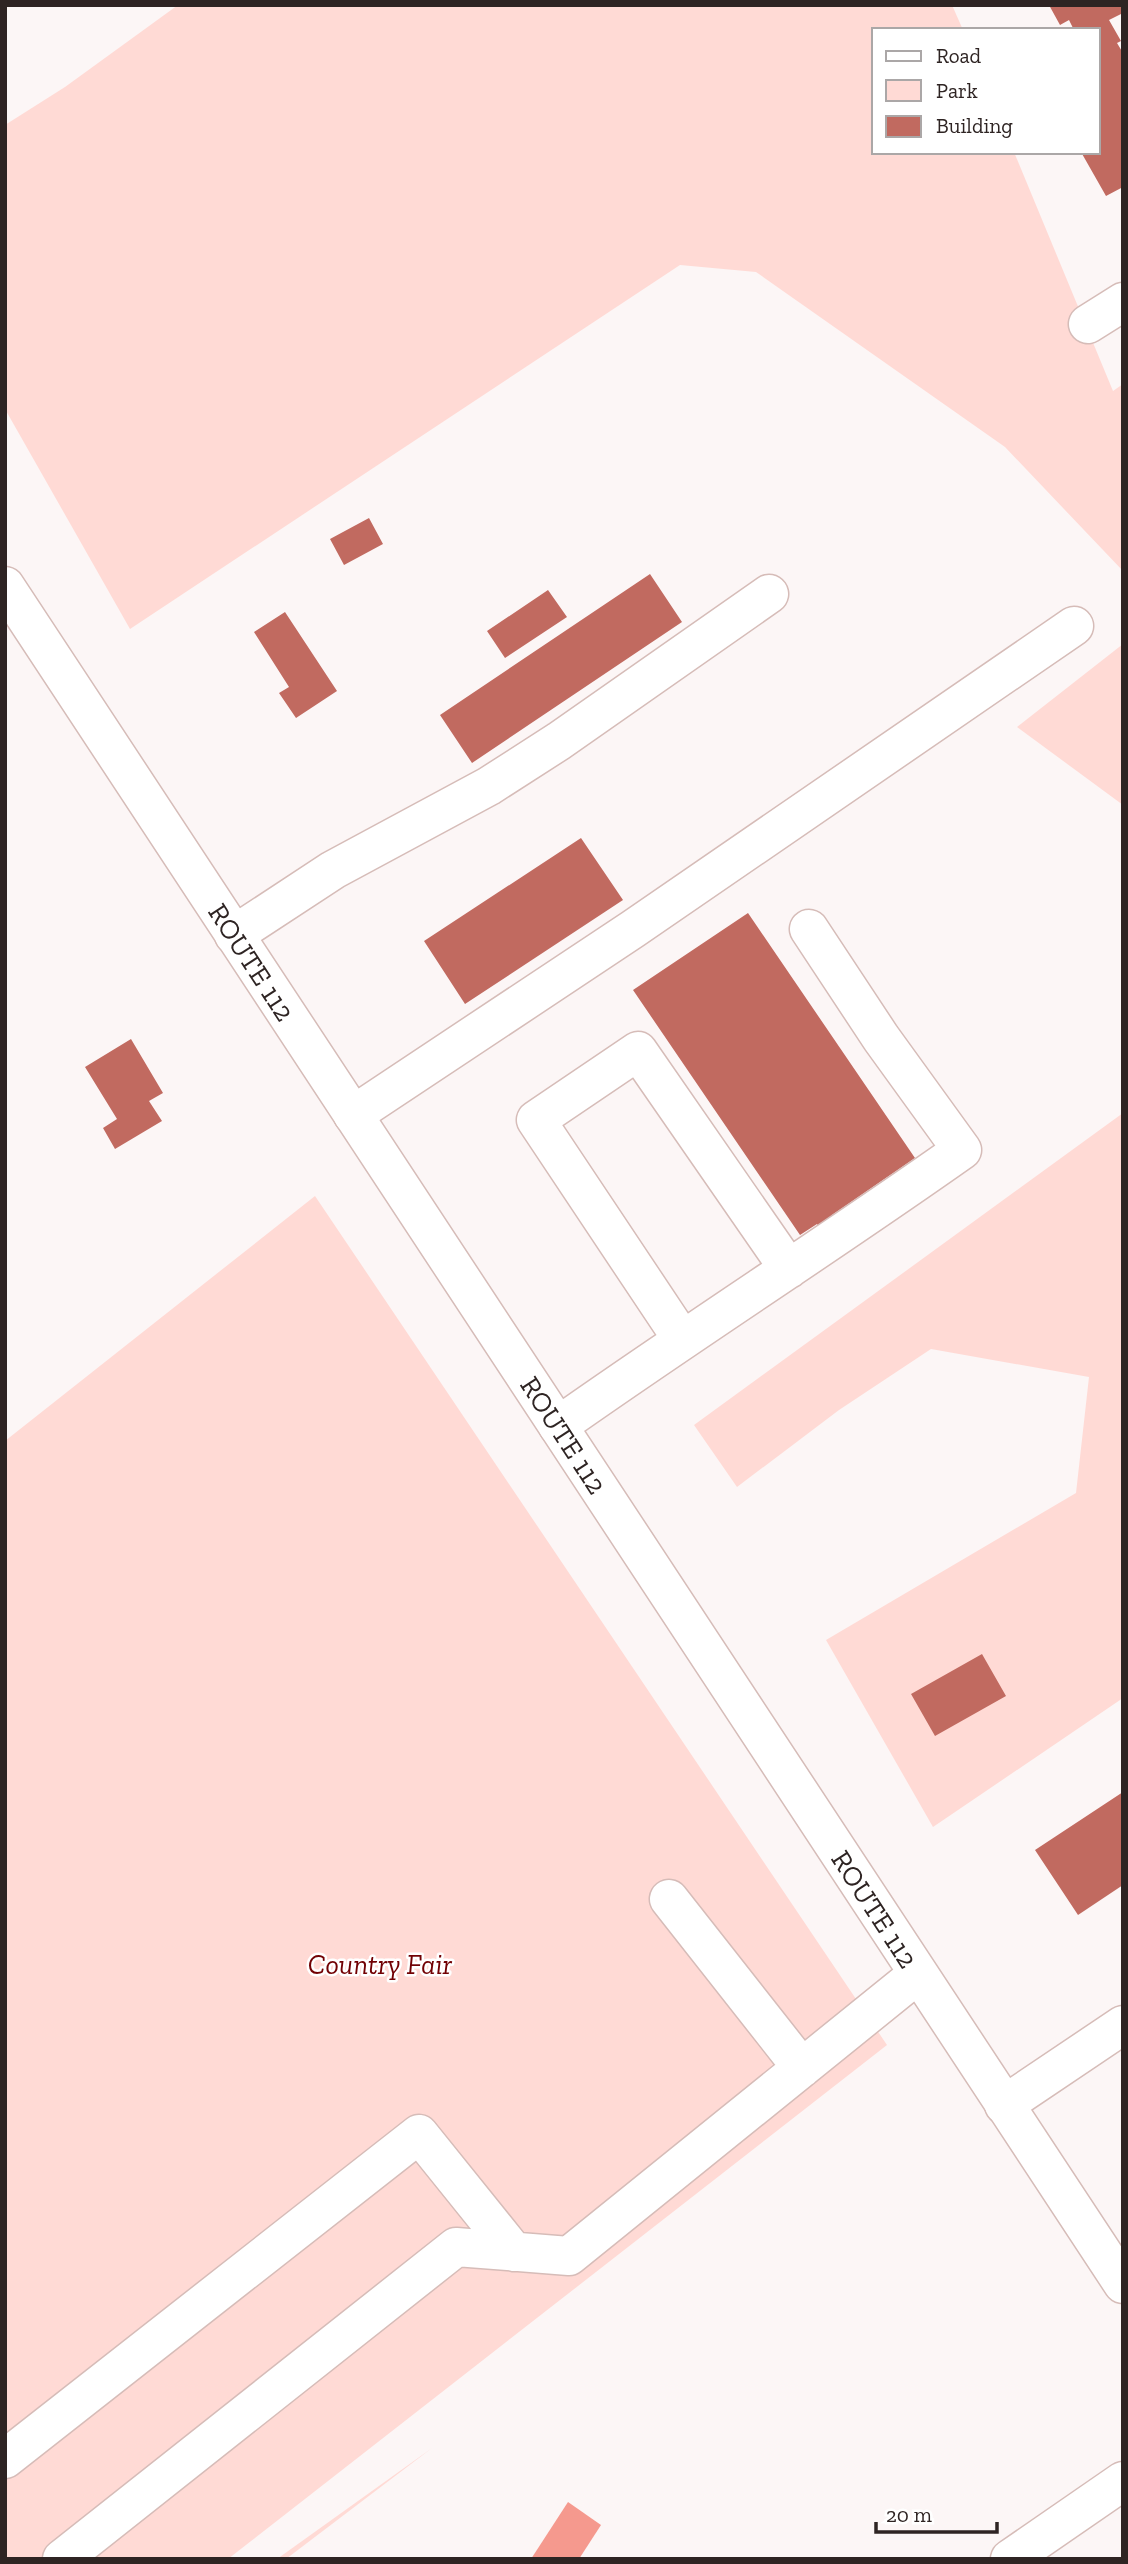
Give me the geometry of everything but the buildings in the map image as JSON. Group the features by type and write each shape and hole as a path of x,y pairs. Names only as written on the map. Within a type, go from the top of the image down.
{"main road":[{"path":"1088,324 1123,302"},
{"name":"ROUTE 112","path":"5,586 1123,2284"},
{"path":"234,935 333,870 501,779 769,594"},
{"path":"353,1115 645,921 1074,626"},
{"path":"558,1426 962,1150 881,1038 809,929"},
{"path":"682,1339 536,1121 638,1051 789,1269"},
{"path":"669,1899 802,2068"},
{"path":"62,2559 456,2247 569,2256 918,1974"},
{"path":"1004,2105 1123,2025"},
{"path":"5,2459 419,2134 514,2252"},
{"path":"1010,2559 1123,2481"}],"green space":[{"path":"178,5 952,5 962,28 872,28 872,154 1015,154 1113,391 1123,384 1123,571 1005,447 756,272 680,265 130,629 5,409 5,125 65,87"},
{"path":"1123,644 1123,805 1017,727"},
{"path":"1123,1113 1123,1698 933,1827 826,1640 1076,1493 1089,1377 931,1349 839,1410 737,1487 694,1425"},
{"name":"Country Fair","path":"315,1196 887,2045 228,2559 5,2559 5,1441"},
{"path":"432,2448 286,2559 277,2559"}],"shaded area":[{"path":"568,2502 601,2525 579,2559 531,2559"}]}
